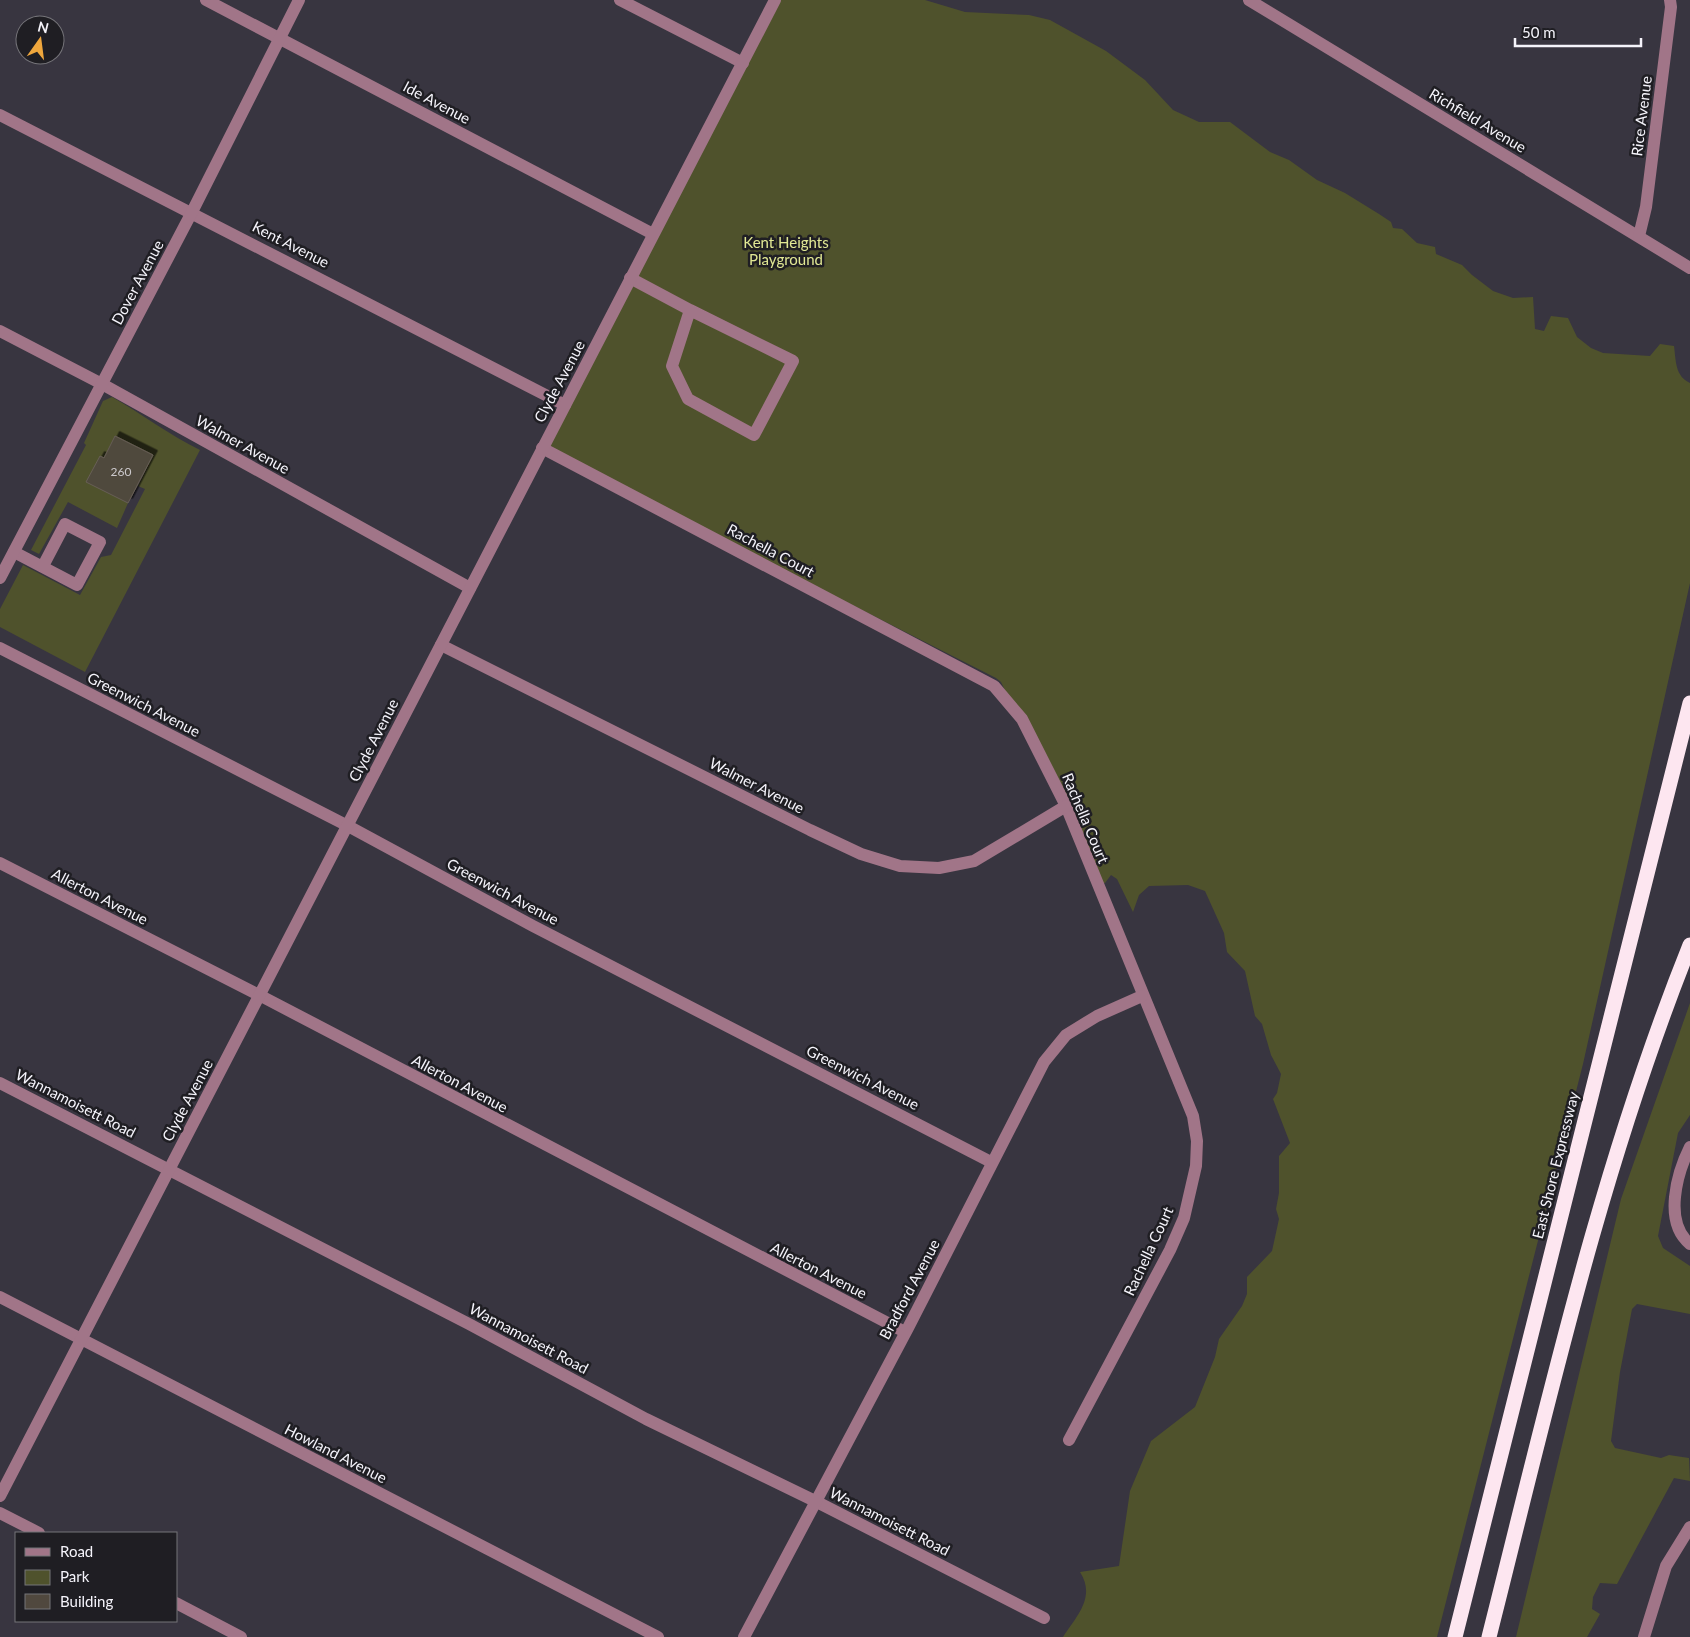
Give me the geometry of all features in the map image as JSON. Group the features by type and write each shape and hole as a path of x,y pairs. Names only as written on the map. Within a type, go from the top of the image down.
{"highway":[{"name":"East Shore Expressway","path":"1455,1637 1690,702"},
{"path":"1489,1637 1592,1234 1647,1061 1690,945"}],"street":[{"name":"Ide Avenue","path":"206,0 654,234"},
{"name":"Dover Avenue","path":"0,578 192,212 299,0"},
{"path":"620,0 743,63"},
{"name":"Clyde Avenue","path":"0,1496 80,1338 261,996 542,448 775,0"},
{"name":"Richfield Avenue","path":"1250,0 1690,268"},
{"name":"Rice Avenue","path":"1639,236 1646,207 1671,7 1670,0"},
{"name":"Kent Avenue","path":"0,115 565,405"},
{"path":"630,278 793,361 754,436 688,398 672,366 690,310"},
{"name":"Walmer Avenue","path":"0,331 102,384 470,588"},
{"name":"Rachella Court","path":"542,448 994,686 1022,719 1066,806 1133,967 1142,996 1193,1116 1198,1141 1196,1166 1184,1218 1170,1250 1069,1440"},
{"path":"14,552 77,585 100,542 65,524 43,566"},
{"name":"Walmer Avenue","path":"441,645 810,830 861,854 900,866 939,868 974,861 1066,806"},
{"name":"Greenwich Avenue","path":"0,648 348,826 533,926 992,1162"},
{"name":"Allerton Avenue","path":"0,863 261,996 905,1332"},
{"name":"Bradford Avenue","path":"744,1637 905,1332 1044,1062 1066,1035 1097,1016 1142,996"},
{"name":"Wannamoisett Road","path":"0,1083 460,1319 646,1418 815,1501 1044,1618"},
{"path":"1690,1147 1683,1161 1676,1191 1676,1221 1690,1244"},
{"name":"Howland Avenue","path":"0,1297 658,1637"},
{"path":"0,1513 37,1532"},
{"path":"1644,1637 1666,1566 1690,1527"},
{"path":"178,1603 241,1637"}],"green space":[{"name":"Kent Heights Playground","path":"775,0 925,0 965,12 1029,15 1050,20 1106,51 1145,80 1173,110 1199,122 1230,122 1270,152 1289,160 1317,180 1345,193 1379,214 1391,222 1393,228 1402,229 1417,243 1435,247 1436,254 1462,265 1493,291 1513,298 1533,297 1535,329 1544,331 1551,316 1568,318 1577,337 1591,348 1603,353 1650,356 1660,344 1674,346 1679,372 1690,383 1690,583 1583,1064 1437,1637 1063,1637 1083,1606 1086,1590 1080,1572 1119,1566 1130,1491 1151,1441 1195,1407 1215,1357 1219,1339 1242,1306 1247,1294 1247,1277 1272,1251 1279,1219 1276,1209 1279,1193 1279,1156 1290,1143 1273,1099 1277,1093 1281,1074 1271,1055 1262,1024 1255,1016 1245,971 1227,952 1224,933 1205,891 1188,885 1149,886 1139,895 1133,912 1117,879 1111,875 1105,883 1100,883 1001,682 996,678 551,452 544,442"},
{"path":"112,397 177,438 200,450 85,672 0,627 0,609 23,565 80,595 101,557 111,555 145,489 138,486 153,455 115,436 91,484 128,503 117,528 68,502 39,554 31,550 86,445 84,443 103,401"},
{"path":"1690,1003 1690,1115 1678,1133 1658,1236 1663,1248 1690,1266 1690,1314 1637,1304 1632,1309 1620,1372 1611,1441 1615,1448 1661,1458 1669,1455 1689,1458 1690,1481 1674,1478 1617,1584 1600,1583 1593,1597 1592,1609 1600,1614 1587,1637 1516,1637 1621,1199"}],"building":[{"path":"115,436 153,455 128,503 86,482 100,456 104,458"}]}
